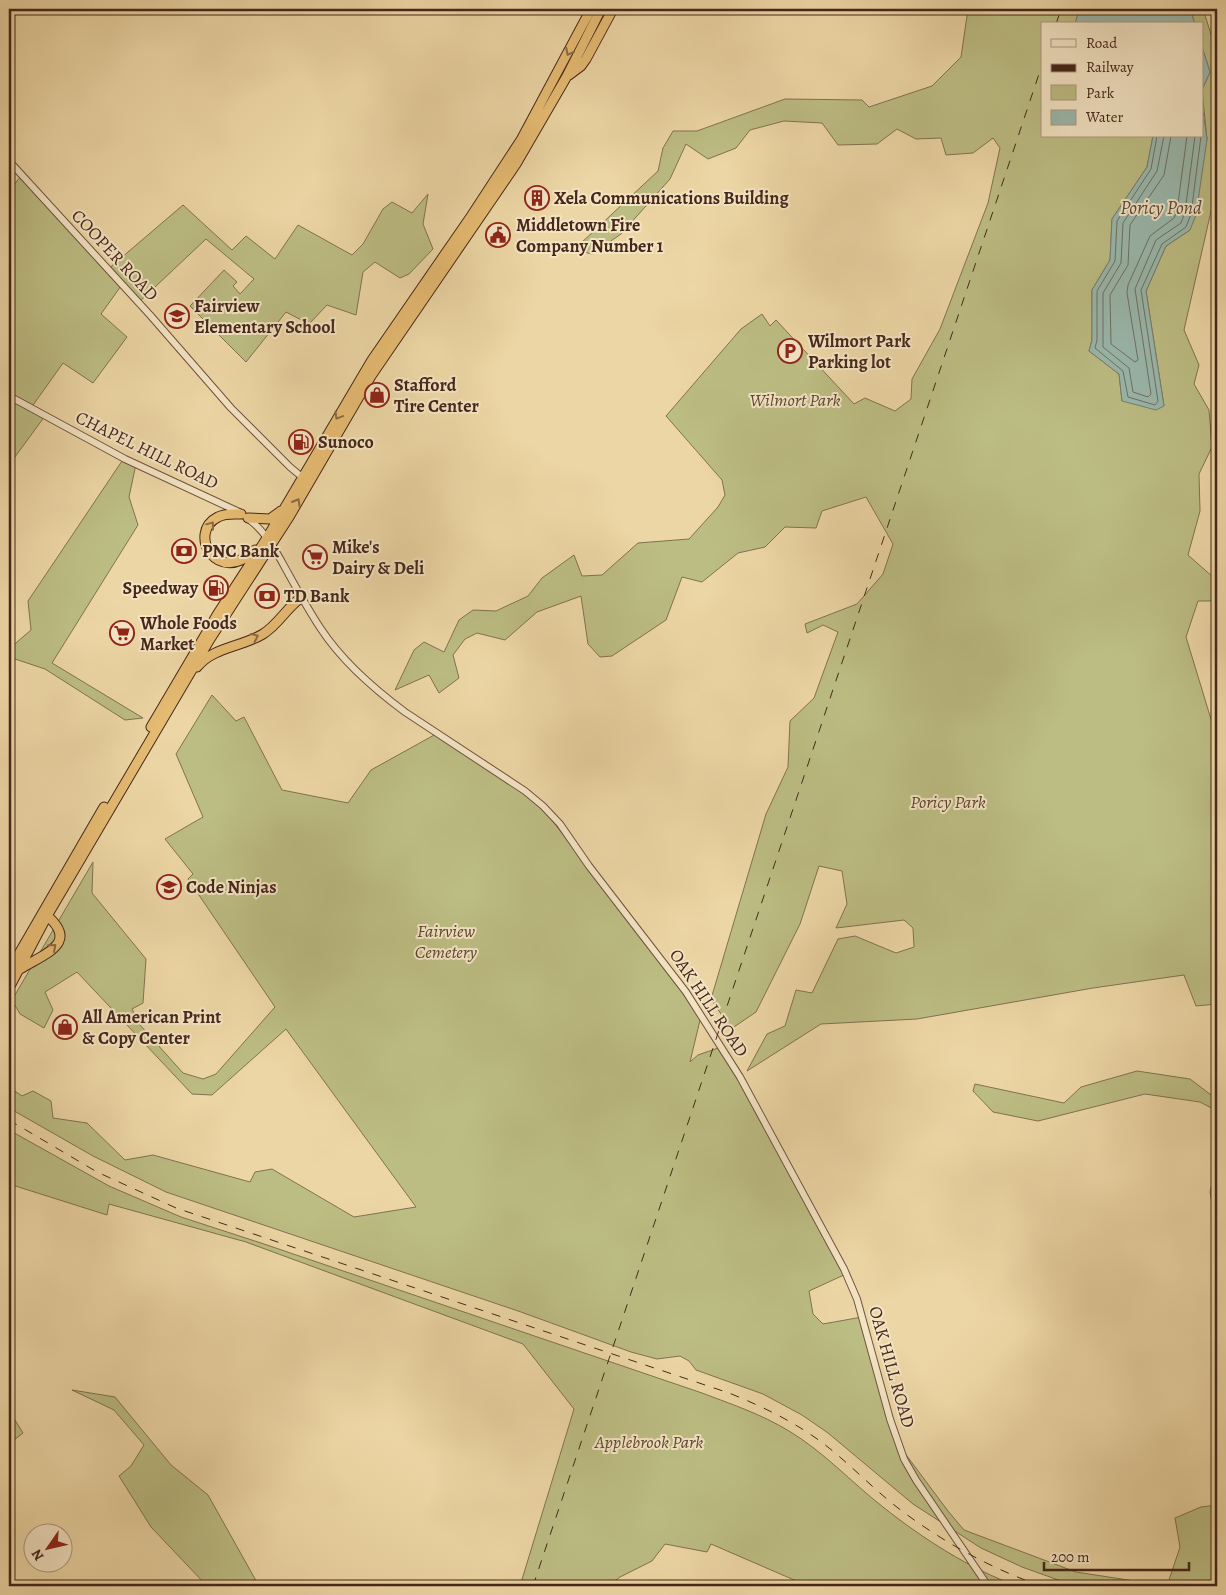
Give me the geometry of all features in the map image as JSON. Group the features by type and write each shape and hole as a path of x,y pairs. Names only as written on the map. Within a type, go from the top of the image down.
{"highway":[{"path":"9,971 269,540 283,510 372,360 507,164 534,119 591,9"},
{"path":"9,988 20,969 45,914 190,660 269,540 289,517 371,376 512,171 538,129 601,9"},
{"path":"567,76 581,66 586,59 613,9"},
{"path":"269,540 240,562 224,562 213,557 206,543 206,533 208,526 219,516 270,518 283,510"},
{"path":"185,680 200,663 211,655 253,639 271,628 289,607 302,596"},
{"path":"20,969 55,947 60,941 61,934 59,928 45,914"}],"street":[{"name":"COOPER ROAD","path":"9,161 150,315 231,408 302,477"},
{"name":"CHAPEL HILL ROAD","path":"9,396 125,459 245,516 269,540"},
{"name":"OAK HILL ROAD","path":"269,540 320,628 336,650 390,701 525,791 543,806 560,824 686,992 740,1077 844,1268 857,1299 890,1419 904,1459 916,1480 988,1586"}],"green space":[{"path":"968,9 1082,9 1079,11 1076,22 1041,22 1041,138 1153,138 1147,167 1112,219 1110,260 1092,290 1092,340 1089,351 1119,374 1122,401 1164,406 1146,291 1166,246 1190,230 1207,139 1204,86 1210,72 1204,53 1204,22 1194,22 1190,9 1203,9 1217,53 1217,95 1214,102 1217,128 1217,185 1184,330 1199,365 1194,384 1209,410 1212,447 1199,474 1200,511 1188,555 1217,579 1217,601 1198,601 1186,637 1217,739 1217,1004 1196,1006 1184,975 1093,988 917,1019 821,1024 747,1071 767,1034 785,1026 796,990 812,993 838,939 855,936 896,953 914,947 913,928 904,920 836,928 847,904 842,871 819,866 800,924 756,1012 731,1029 711,999 766,814 788,767 790,721 814,698 838,632 823,625 807,633 805,624 857,604 883,574 893,544 866,497 822,511 816,528 785,527 765,547 738,553 702,582 682,577 666,620 612,656 600,657 588,644 581,596 537,612 505,640 477,633 465,639 453,655 459,678 439,693 429,675 395,690 414,650 424,642 444,652 459,620 473,610 496,611 528,596 542,578 574,555 582,576 602,575 638,543 689,539 718,507 725,495 722,480 666,416 741,329 762,314 770,326 776,320 854,404 865,398 895,411 911,399 912,379 940,329 988,203 1000,148 993,138 973,153 946,155 941,138 916,139 897,129 877,144 838,145 822,123 784,121 750,130 736,148 708,159 686,144 670,179 621,234 592,254 584,252 580,244 658,171 663,148 673,131 697,131 785,99 862,100 869,107 932,86 961,57"},
{"path":"21,176 107,270 183,205 232,250 246,236 275,259 298,225 352,255 363,244 383,209 392,202 412,213 428,194 423,224 433,249 409,274 400,278 375,262 363,272 356,315 327,305 309,324 286,312 246,362 190,306 224,270 237,282 233,286 240,294 254,279 206,239 138,303 121,286 101,314 127,337 93,383 63,363 31,408 45,416 9,465 9,191"},
{"path":"124,458 136,464 129,497 138,525 52,663 143,718 125,720 45,669 9,657 9,649 31,630 28,601"},
{"name":"Fairview Cemetery","path":"212,695 236,721 244,717 282,790 348,803 371,770 436,734 535,798 701,1016 690,1062 698,1055 721,1047 846,1274 809,1291 813,1314 823,1324 862,1317 898,1444 948,1511 964,1530 1076,1572 1167,1586 1075,1586 1022,1567 981,1548 913,1504 828,1433 802,1415 763,1394 696,1370 689,1361 680,1356 657,1359 631,1352 521,1312 166,1192 93,1156 9,1108 9,1087 22,1096 33,1091 51,1101 53,1118 87,1123 125,1160 153,1155 250,1182 255,1172 272,1169 354,1217 416,1207 286,1029 212,1095 192,1094 77,972 45,992 53,1010 44,1028 20,1014 12,1000 93,862 92,893 146,959 143,1003 132,1009 140,1025 183,1073 203,1079 216,1074 275,1007 188,879 193,874 165,839 203,817 176,754"},
{"path":"1137,1071 1190,1079 1215,1098 1217,1097 1217,1111 1200,1102 1145,1094 1038,1121 993,1112 973,1091 975,1084 1064,1103 1081,1087"},
{"name":"Applebrook Park","path":"9,1130 109,1186 181,1217 702,1393 757,1414 802,1439 883,1507 930,1541 964,1562 1017,1586 808,1586 711,1544 707,1552 665,1544 652,1561 620,1577 608,1586 520,1586 574,1409 523,1344 246,1242 109,1204 107,1215 9,1184"},
{"path":"1217,1159 1217,1233 1210,1192"},
{"path":"72,1390 115,1397 171,1465 208,1495 259,1586 207,1586 151,1527 119,1476 131,1466 144,1445 114,1410"},
{"path":"9,1417 13,1417 23,1433 9,1444"},
{"path":"1217,1505 1217,1586 1167,1586 1180,1547 1175,1518 1201,1507"}],"water":[{"path":"1190,9 1194,22 1076,22 1079,10"},
{"path":"1204,53 1210,72 1204,86"},
{"name":"Poricy Pond","path":"1204,118 1207,139 1196,215 1190,230 1166,246 1146,291 1164,406 1156,410 1122,401 1119,374 1089,351 1092,340 1092,290 1110,260 1112,219 1147,167 1153,138 1204,138"}],"railway":[{"path":"1057,22 1061,9"},
{"path":"533,1586 1041,68"},
{"path":"9,1120 97,1172 176,1208 729,1393 753,1403 809,1433 840,1457 888,1500 931,1532 966,1553 1003,1571 1041,1586"}],"place":[{"name":"Xela Communications Building","path":"537,198"},
{"name":"Middletown Fire Company Number 1","path":"498,235"},
{"name":"Fairview Elementary School","path":"177,316"},
{"name":"Wilmort Park Parking lot","path":"790,351"},
{"name":"Stafford Tire Center","path":"377,395"},
{"name":"Sunoco","path":"301,442"},
{"name":"PNC Bank","path":"184,551"},
{"name":"Mike's Dairy & Deli","path":"315,557"},
{"name":"Speedway","path":"216,588"},
{"name":"TD Bank","path":"267,596"},
{"name":"Whole Foods Market","path":"122,633"},
{"name":"Code Ninjas","path":"169,887"},
{"name":"All American Print & Copy Center","path":"65,1027"}],"park label":[{"name":"Wilmort Park","path":"795,400"},
{"name":"Poricy Park","path":"948,802"}]}
